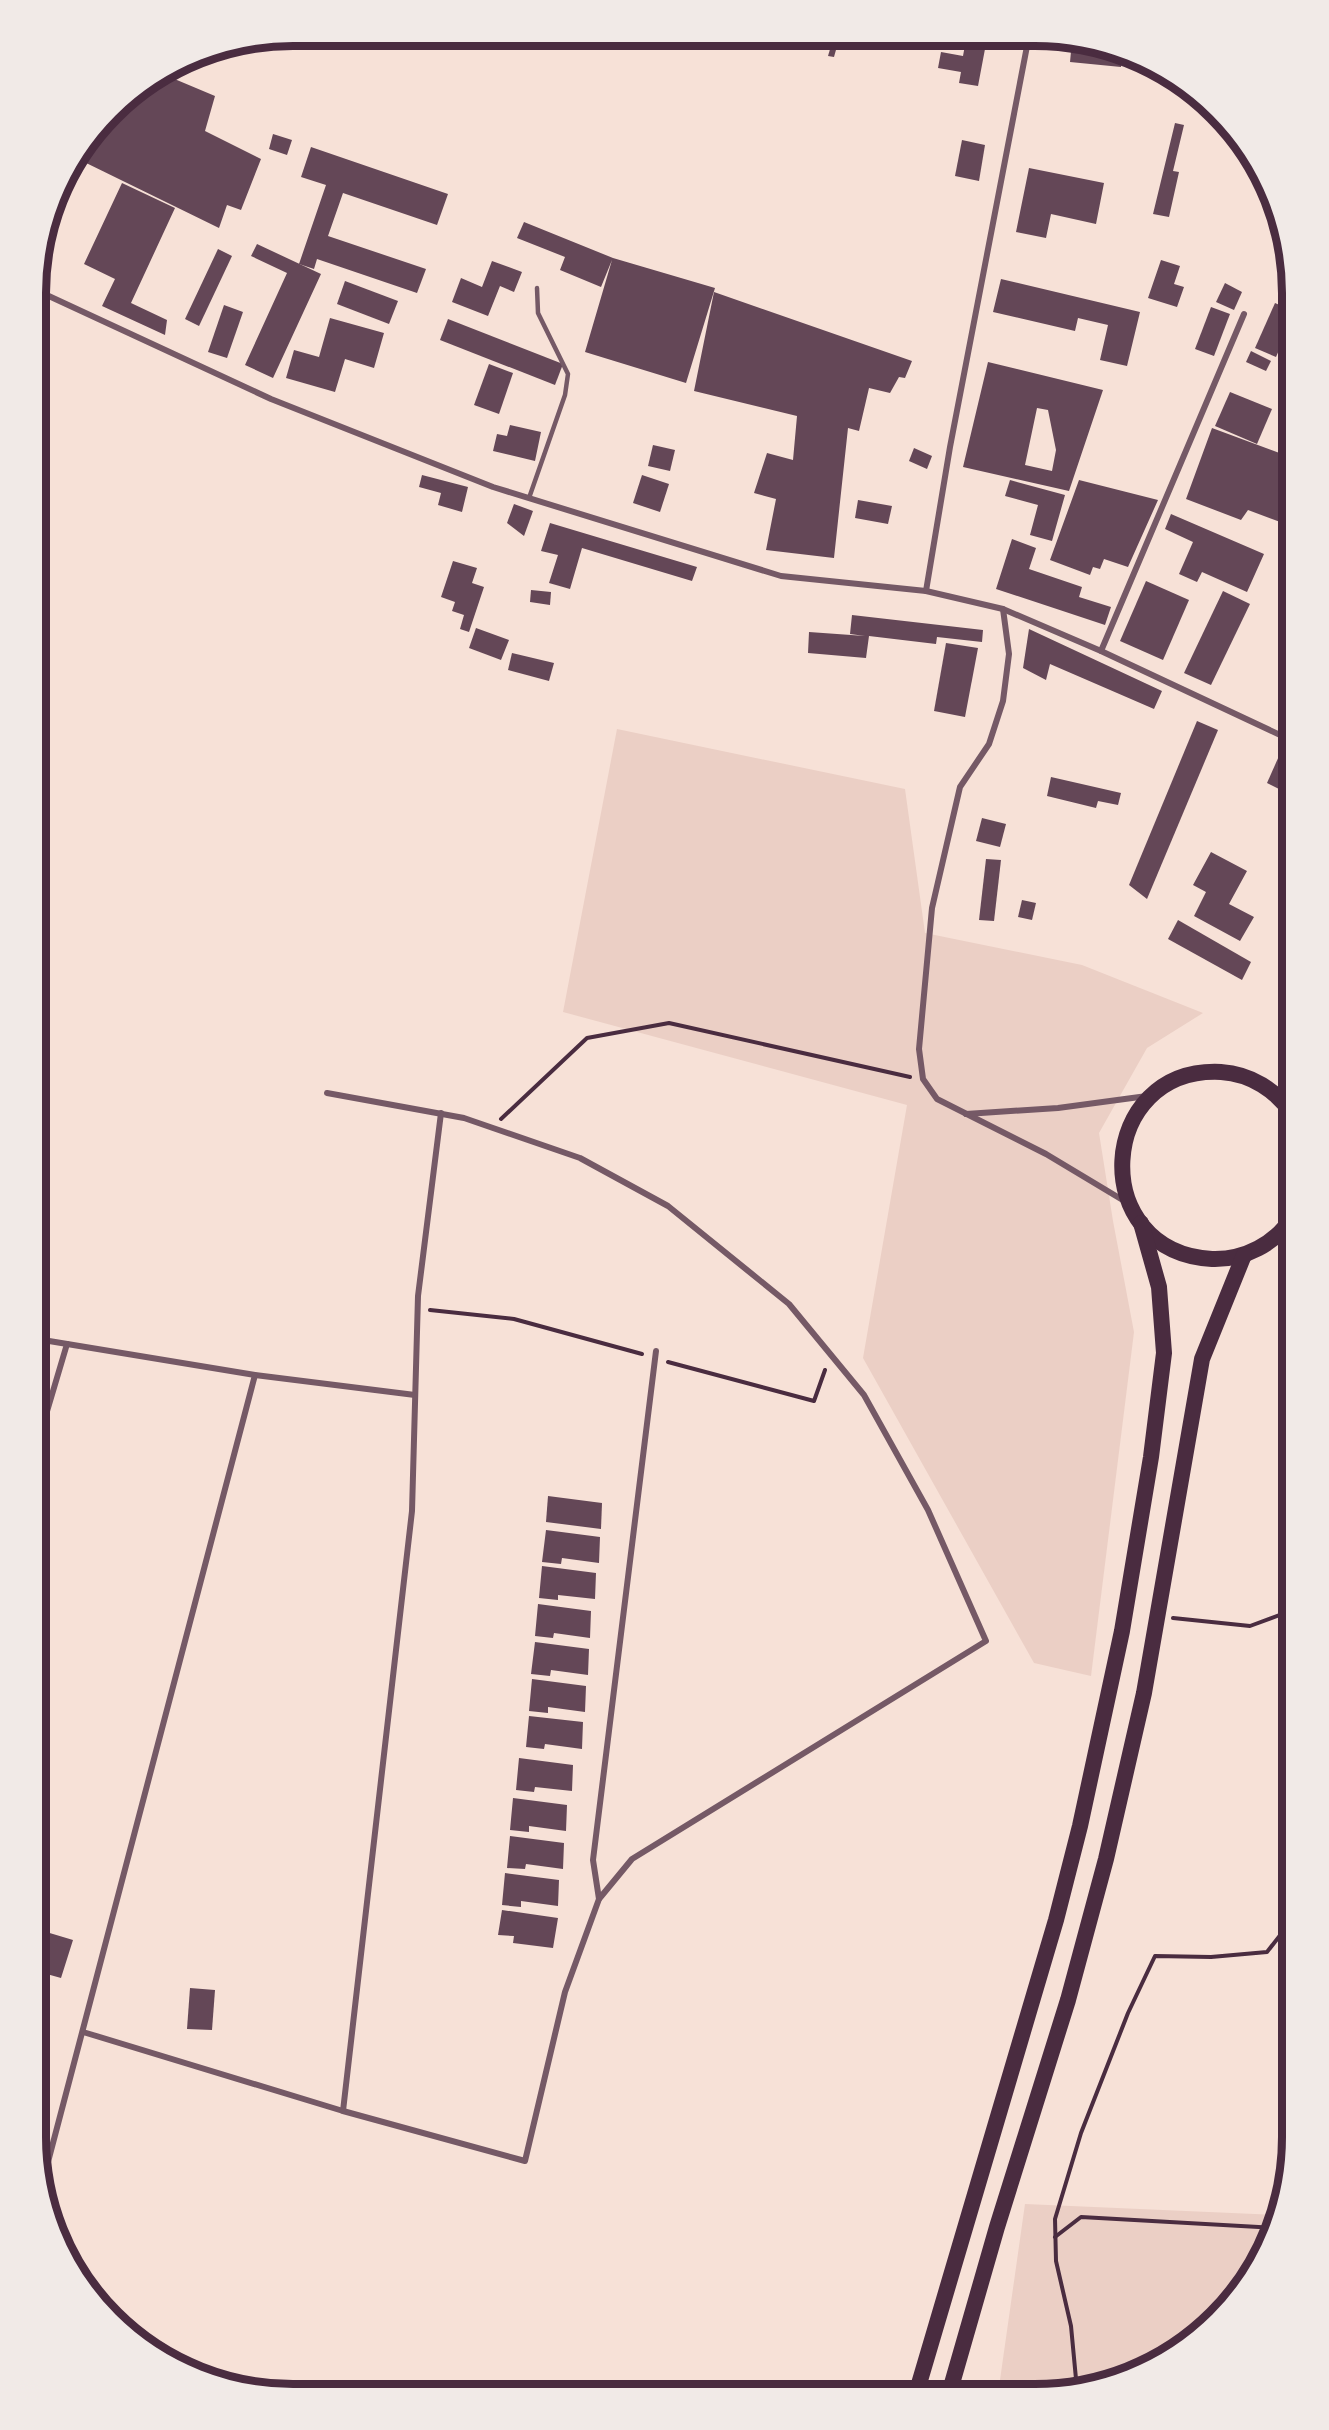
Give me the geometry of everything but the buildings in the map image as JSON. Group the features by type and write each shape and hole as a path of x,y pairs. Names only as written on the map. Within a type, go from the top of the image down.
{"highway":[{"path":"1282,1101 1261,1083 1233,1073 1204,1071 1176,1079 1152,1095 1133,1118 1123,1146 1122,1175 1129,1203 1141,1223 1157,1240 1177,1251 1199,1258 1222,1259 1244,1255 1282,1238"},
{"path":"919,2384 1056,1920 1080,1826 1122,1631 1164,1353 1159,1287 1141,1223"},
{"path":"1267,1244 1282,1230"},
{"path":"952,2384 997,2227 1068,2000 1106,1859 1144,1693 1202,1359 1244,1255"}],"street":[{"path":"926,591 950,447 1027,46"},
{"path":"46,295 271,399 493,487 781,576 926,591 1003,609 1101,651 1282,736"},
{"path":"1101,651 1244,314"},
{"path":"1003,609 1009,654 1003,701 989,744 960,788 932,908 919,1049 922,1079 937,1099 1046,1154 1129,1203"},
{"path":"83,2032 343,2111 525,2162 566,1992 599,1899 632,1859 986,1641 928,1510 864,1395 789,1304 668,1206 580,1158 464,1118 327,1093"},
{"path":"966,1114 1058,1108 1152,1095"},
{"path":"343,2111 412,1511 417,1309 441,1113"},
{"path":"46,1340 255,1375 415,1395"},
{"path":"46,1415 67,1344"},
{"path":"599,1899 592,1860 656,1357"},
{"path":"48,2162 255,1375"}],"lane":[{"path":"529,498 565,395 568,374 538,313 537,288"}],"path":[{"path":"492,1127 587,1038 669,1023 922,1079"},
{"path":"417,1309 514,1320 814,1401 826,1369"},
{"path":"1158,1616 1250,1626 1282,1614"},
{"path":"1075,2380 1071,2326 1056,2261 1055,2220 1082,2133 1128,2013 1155,1956 1211,1957 1267,1952 1282,1934"},
{"path":"1055,2237 1081,2217 1265,2227"}],"shaded area":[{"path":"617,729 905,789 925,933 1082,965 1203,1013 1147,1048 1099,1133 1134,1332 1091,1676 1034,1663 863,1358 907,1105 563,1012"},
{"path":"1025,2204 1269,2215 1257,2246 1241,2274 1210,2311 1173,2342 1130,2365 1084,2379 1035,2384 999,2384"}]}
